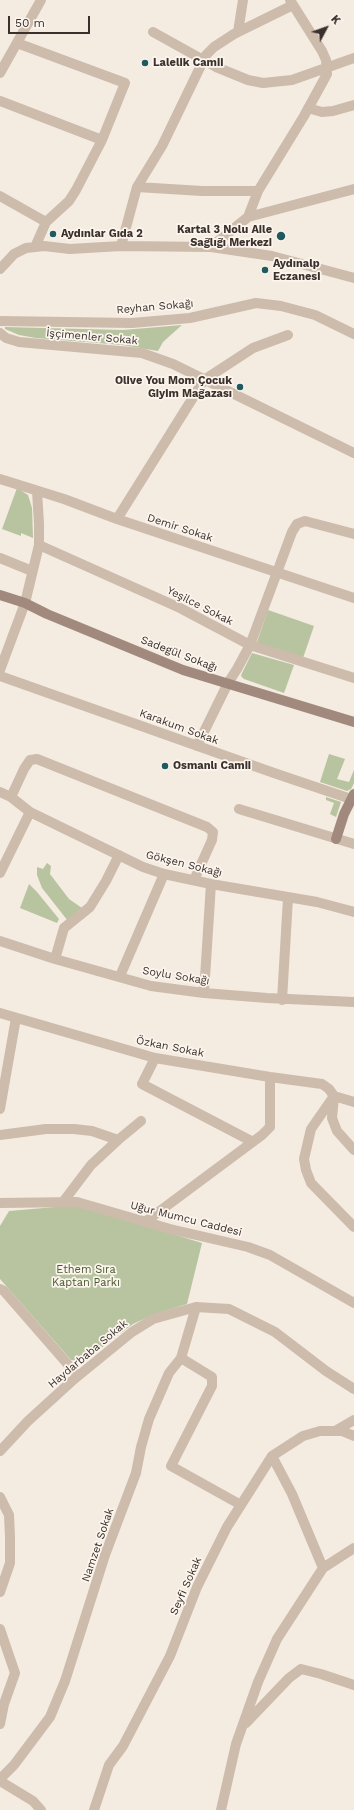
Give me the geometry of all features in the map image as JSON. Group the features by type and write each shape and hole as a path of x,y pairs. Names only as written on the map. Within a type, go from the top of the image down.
{"street":[{"path":"0,73 41,0"},
{"path":"238,32 243,0"},
{"path":"121,246 137,187 162,146 203,60 214,47 238,32 292,3 322,51 326,60 327,74 258,191 248,217"},
{"path":"153,32 216,67 242,78 263,83 292,80 327,69 354,58"},
{"path":"17,43 125,83 102,140 69,201 46,222 35,247"},
{"path":"0,101 102,140"},
{"path":"308,108 322,112 333,111 354,105"},
{"path":"137,187 202,191 258,191"},
{"path":"211,247 248,217 354,189"},
{"path":"0,196 46,222"},
{"path":"0,269 14,254 26,248 35,247 70,249 121,246 211,247 272,256 353,277"},
{"name":"Reyhan Sokağı","path":"0,321 132,323 190,318 256,303 281,306 315,315 354,334"},
{"name":"İşçimenler Sokak","path":"0,332 6,338 19,342 142,353 173,364 354,454"},
{"path":"117,519 204,380 253,348 288,335"},
{"name":"Demir Sokak","path":"0,479 64,499 117,519 354,598"},
{"path":"0,670 25,603 39,545 40,524 37,491"},
{"path":"197,746 228,683 250,646 292,532 297,524 305,520 354,534"},
{"name":"Yeşilce Sokak","path":"39,545 180,608 250,646 354,678"},
{"path":"0,558 32,571"},
{"name":"Sadegül Sokağı","path":"0,595 25,603 47,614 183,670 354,722"},
{"name":"Karakum Sokak","path":"0,676 197,746 353,796"},
{"path":"11,797 24,769 30,760 37,759 208,826 213,832 212,840 194,880"},
{"name":"Gökşen Sokağı","path":"0,792 11,797 30,812 143,867 164,874 210,884 316,902 354,912"},
{"path":"336,839 344,814 353,796"},
{"path":"239,809 354,844"},
{"path":"0,873 5,853 30,812"},
{"path":"55,959 64,928 90,907 119,856"},
{"path":"120,976 164,874"},
{"path":"204,993 210,884"},
{"path":"282,1000 288,898"},
{"name":"Soylu Sokağı","path":"0,942 151,986 204,993 282,1000 354,1002"},
{"name":"Özkan Sokak","path":"0,1013 154,1058 322,1084 329,1089 334,1096"},
{"path":"0,1109 16,1018"},
{"path":"154,1058 142,1084 253,1142"},
{"path":"145,1222 253,1142 270,1127 270,1077"},
{"path":"334,1096 354,1102"},
{"path":"334,1096 332,1118 337,1131 354,1150"},
{"path":"334,1096 311,1129 304,1159 311,1183 354,1227"},
{"path":"63,1202 91,1165 118,1140 142,1121"},
{"path":"0,1135 46,1129 74,1129 92,1131 118,1140"},
{"name":"Uğur Mumcu Caddesi","path":"0,1204 77,1202 170,1229 248,1247 270,1255 354,1303"},
{"path":"0,1289 4,1291 78,1376"},
{"name":"Haydarbaba Sokak","path":"0,1452 28,1422 78,1376 132,1332 153,1319 196,1307 230,1309 256,1322 275,1332 326,1371 354,1389"},
{"name":"Namzet Sokak","path":"0,1780 14,1765 50,1717 65,1681 105,1555 136,1473 141,1447 149,1420 169,1373 181,1358 196,1307"},
{"path":"181,1358 212,1377 212,1386 171,1466 241,1505"},
{"path":"334,1431 354,1420"},
{"name":"Seyfi Sokak","path":"94,1810 109,1765 123,1746 170,1656 201,1580 227,1527 272,1456 304,1436 320,1431 342,1431 354,1436"},
{"path":"272,1456 292,1494 323,1568"},
{"path":"0,1497 9,1515 10,1537 10,1563 1,1587"},
{"path":"221,1810 236,1744 258,1682 277,1639 323,1568 354,1548"},
{"path":"0,1629 8,1657 15,1673 4,1704 0,1724"},
{"path":"243,1726 289,1678 301,1669 352,1681"},
{"path":"0,1780 33,1802 41,1810"}],"green space":[{"path":"182,325 163,342 158,351 122,345 36,338 19,335 5,329 5,327 123,330"},
{"path":"17,488 28,495 32,508 33,538 21,533 21,536 2,529"},
{"path":"268,610 314,626 303,658 259,644 257,642"},
{"path":"252,653 294,665 284,693 244,679 241,676"},
{"path":"329,754 345,759 337,779 349,782 354,770 354,783 351,789 347,791 320,782"},
{"path":"326,797 341,802 336,817 330,814 334,803 326,800"},
{"path":"47,863 51,866 50,874 69,899 82,908 68,921 42,888 37,875 37,867 43,869"},
{"path":"29,884 59,919 57,923 20,908"},
{"name":"Ethem Sıra Kaptan Parkı","path":"78,1205 202,1243 187,1304 152,1315 133,1324 85,1360 79,1361 71,1360 0,1279 0,1226 9,1211"}],"place":[{"name":"Lalelik Camii","path":"145,63"},
{"name":"Aydınlar Gıda 2","path":"53,234"},
{"name":"Kartal 3 Nolu Aile Sağlığı Merkezi","path":"281,236"},
{"name":"Aydınalp Eczanesi","path":"265,270"},
{"name":"Olive You Mom Çocuk Giyim Mağazası","path":"240,387"},
{"name":"Osmanlı Camii","path":"165,766"}]}
